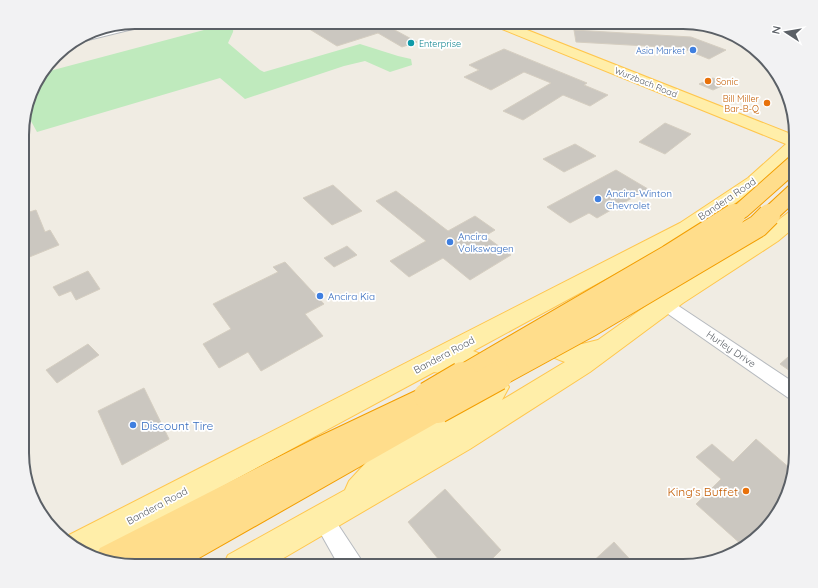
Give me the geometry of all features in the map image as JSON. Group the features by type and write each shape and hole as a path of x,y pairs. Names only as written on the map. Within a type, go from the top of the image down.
{"highway":[{"path":"165,559 433,403 669,256 736,214 789,168"},
{"path":"115,557 326,447 433,403 590,325 758,226 789,197"}],"main road":[{"name":"Wurzbach Road","path":"513,29 789,140"},
{"name":"Bandera Road","path":"82,545 692,223 754,182 789,150"},
{"path":"251,559 460,440 581,365 666,305 675,297 771,236 789,222"},
{"path":"592,277 540,312 534,320 534,326 549,344 563,353 575,356 593,352 620,337"},
{"path":"349,503 383,464 475,409 491,396 496,387 489,373 476,360 466,357 450,360 382,387"}],"street":[{"name":"Hurley Drive","path":"666,305 789,389"},
{"path":"322,518 348,559"}],"green space":[{"path":"208,29 233,29 228,43 264,72 360,44 411,59 412,65 390,72 365,61 344,66 245,99 220,78 37,132 30,120 31,114 37,94 51,71"}],"building":[{"path":"309,29 393,29 417,42 402,47 378,33 337,46"},
{"path":"574,30 691,37 726,50 709,59 682,48 576,42"},
{"path":"504,49 587,83 584,85 608,95 590,106 563,95 523,120 503,111 551,83 524,72 491,90 464,77 479,70 469,65"},
{"path":"713,78 726,84 713,90 699,84"},
{"path":"665,123 691,134 665,154 639,142"},
{"path":"575,144 596,156 564,172 543,159"},
{"path":"616,170 648,189 597,218 589,213 570,223 547,207"},
{"path":"333,185 362,211 332,225 303,198"},
{"path":"396,191 448,231 475,216 495,230 485,236 511,255 470,280 443,258 409,277 390,261 426,241 376,201"},
{"path":"36,210 45,232 50,230 59,245 29,257 29,212"},
{"path":"347,246 357,255 334,267 324,258"},
{"path":"285,262 324,304 305,314 323,336 261,371 248,352 219,368 203,344 231,329 213,304 278,272 273,267"},
{"path":"88,271 100,289 76,300 71,291 59,296 53,287"},
{"path":"88,344 99,355 57,383 46,370"},
{"path":"789,356 789,370 780,364"},
{"name":"Discount Tire","path":"144,388 169,439 122,465 98,411"},
{"name":"King's Buffet","path":"756,439 788,467 781,494 775,506 758,528 739,543 696,504 721,479 696,457 712,444 733,462"},
{"path":"445,489 501,550 492,559 438,559 408,522"},
{"path":"614,542 630,559 596,559"}],"place":[{"name":"Enterprise","path":"411,43"},
{"name":"Asia Market","path":"693,50"},
{"name":"Sonic","path":"708,81"},
{"name":"Bill Miller Bar-B-Q","path":"767,103"},
{"name":"Ancira-Winton Chevrolet","path":"598,199"},
{"name":"Ancira Volkswagen","path":"450,242"},
{"name":"Ancira Kia","path":"320,296"},
{"name":"Discount Tire","path":"133,425"},
{"name":"King's Buffet","path":"746,491"}]}
